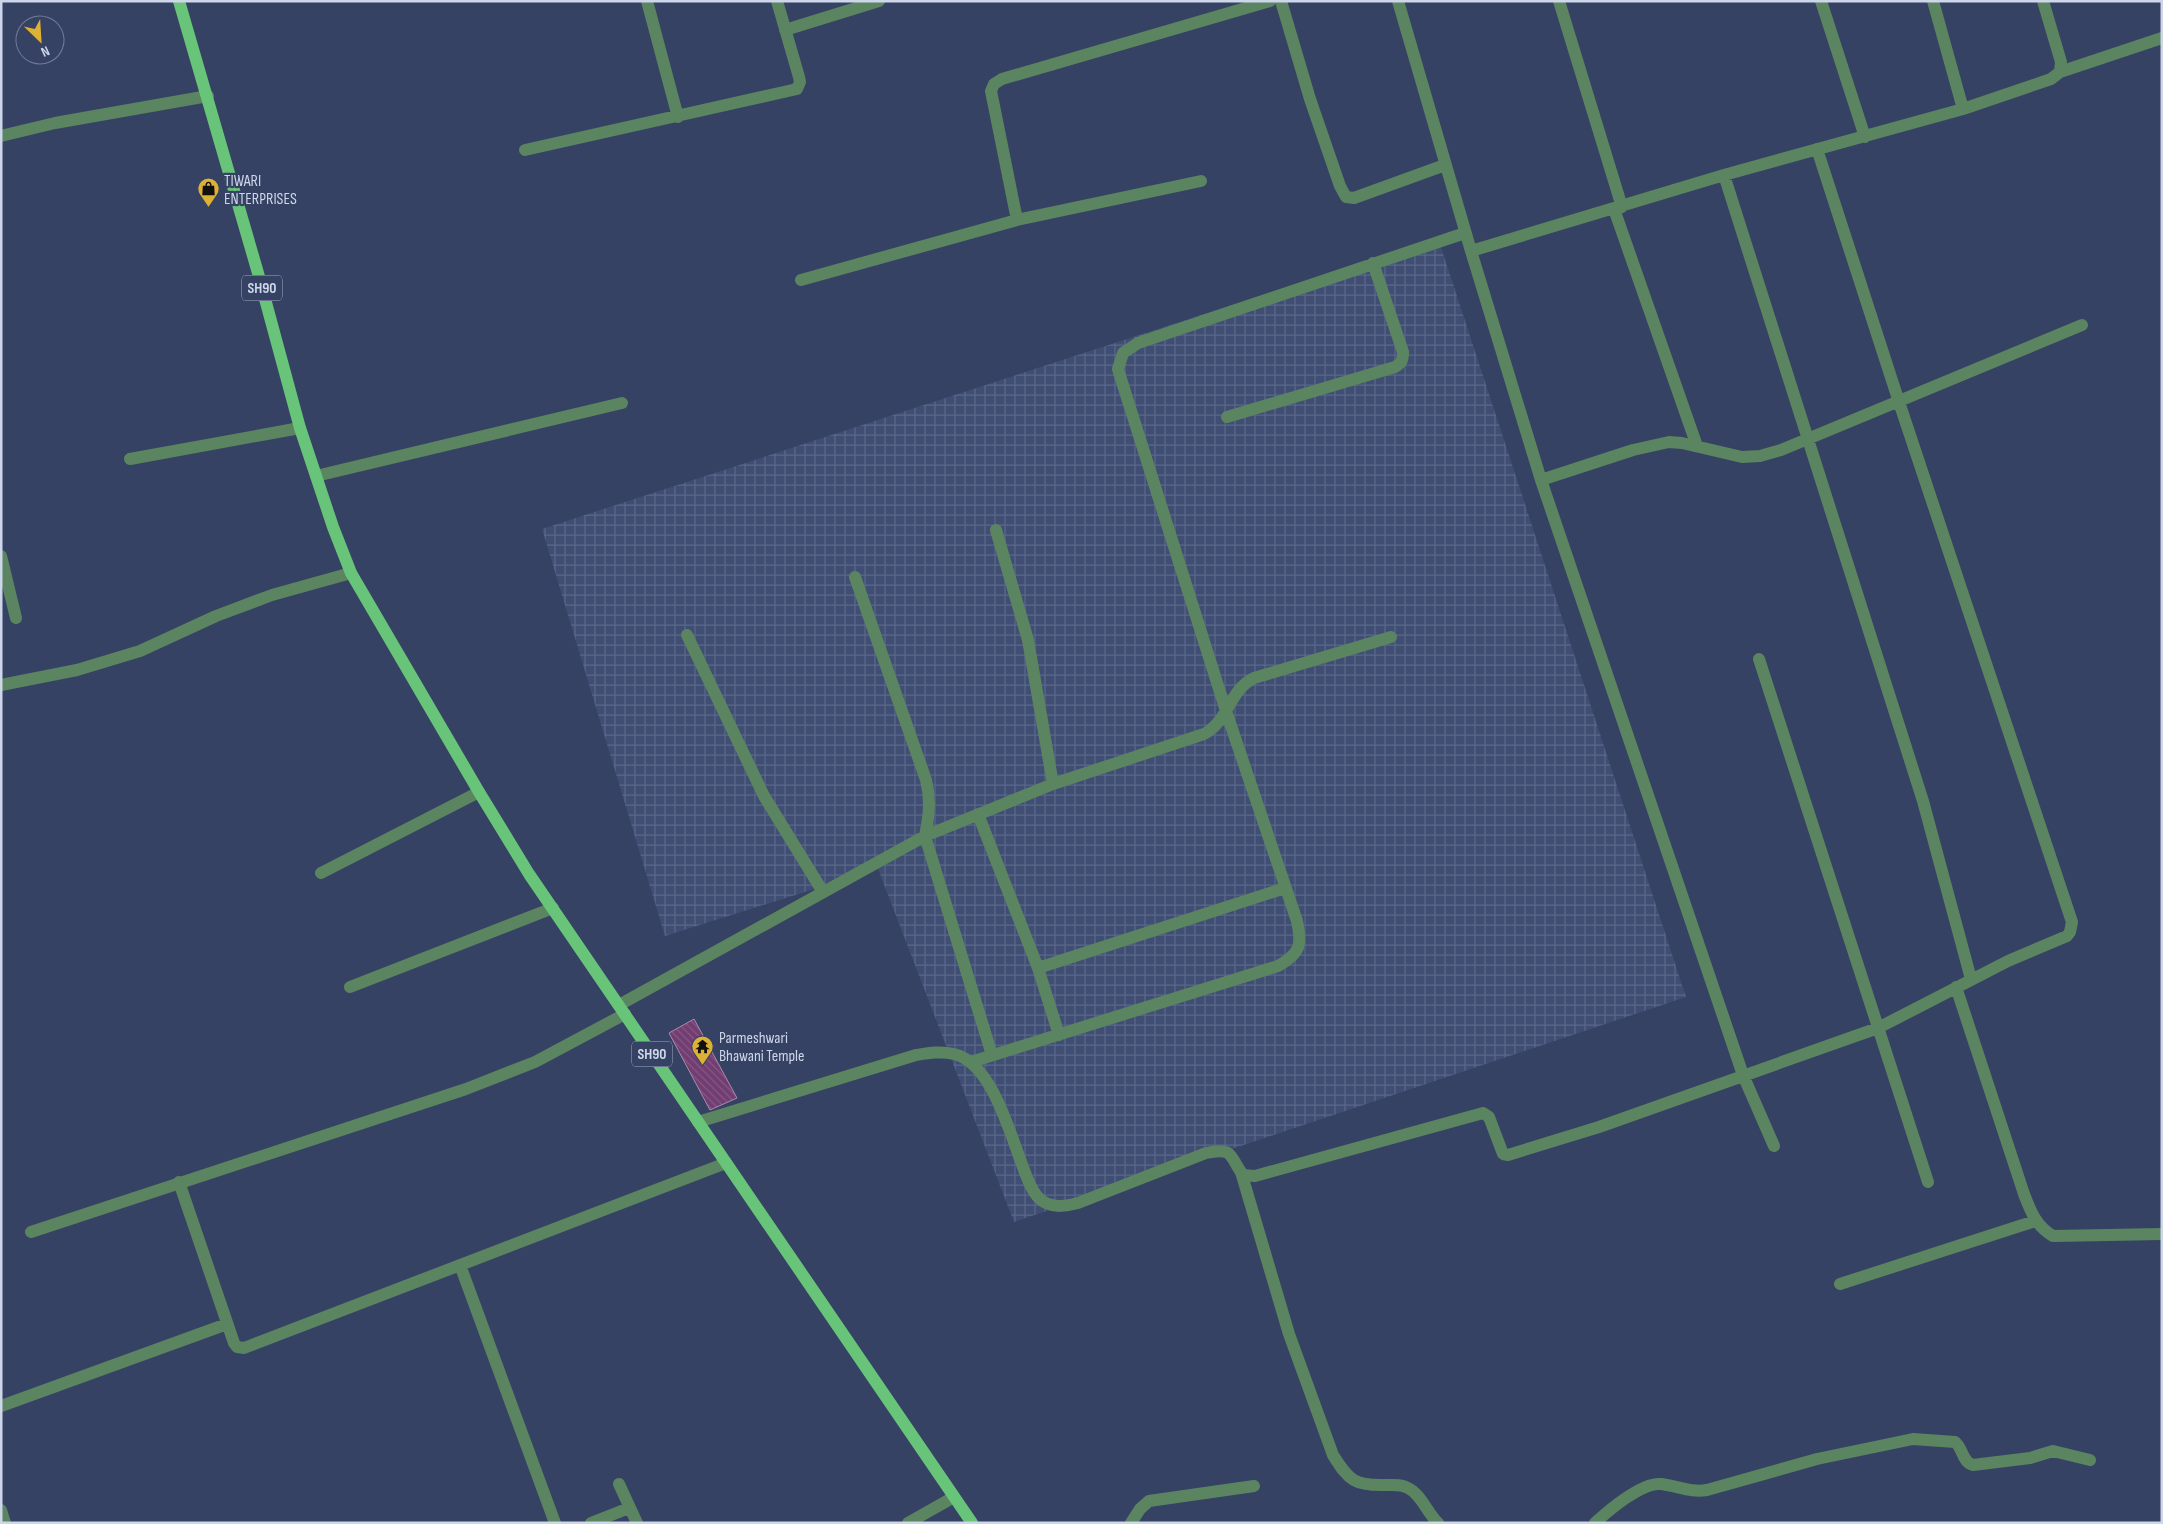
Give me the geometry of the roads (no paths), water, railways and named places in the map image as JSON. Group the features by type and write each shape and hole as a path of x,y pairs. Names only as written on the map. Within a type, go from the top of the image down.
{"main road":[{"name":"SH90","path":"179,1 208,96 300,428 351,573 479,792 553,908 972,1523"}],"street":[{"path":"646,1 678,117"},
{"path":"525,150 797,89 800,82 777,1"},
{"path":"785,30 879,1"},
{"path":"1017,220 992,91 994,84 1011,76 1270,1"},
{"path":"1281,1 1310,99 1340,186 1346,197 1354,198 1445,165"},
{"path":"1398,1 1465,233 1541,480 1743,1075 1774,1146"},
{"path":"1559,1 1618,208 1697,446"},
{"path":"1821,1 1865,138"},
{"path":"1933,1 1963,109"},
{"path":"2043,1 2060,54 2060,72"},
{"path":"1471,251 1724,175 1817,149 1865,138 1963,109 2051,79 2060,72 2162,38"},
{"path":"1,136 55,123 208,96"},
{"path":"1241,1172 1246,1176 1255,1176 1483,1113 1489,1117 1503,1154 1508,1155 1599,1127 1878,1028 2008,961 2062,939 2070,932 2072,922 1898,402 1817,149"},
{"path":"1724,175 1923,801 1971,979"},
{"path":"801,280 1017,220 1201,182"},
{"path":"971,1062 1278,966 1291,959 1298,949 1300,937 1285,888 1226,712 1118,369 1123,353 1138,343 1465,233"},
{"path":"1227,416 1395,368 1402,361 1402,352 1373,263"},
{"path":"1541,480 1654,444 1669,442 1697,446 1742,457 1760,456 1781,450 2082,325"},
{"path":"316,476 622,403"},
{"path":"130,459 300,428"},
{"path":"996,530 1028,640 1053,784"},
{"path":"1,556 16,618"},
{"path":"1,685 77,670 140,651 216,616 272,595 351,573"},
{"path":"854,577 926,780 930,798 930,814 925,836 992,1056"},
{"path":"687,635 764,796 822,892"},
{"path":"31,1232 179,1182 387,1117 535,1062 822,892 925,836 1053,784 1197,737 1216,726 1241,686 1254,678 1391,637"},
{"path":"1759,659 1928,1182"},
{"path":"321,873 479,792"},
{"path":"978,814 1038,968 1059,1035"},
{"path":"1038,968 1285,888"},
{"path":"350,988 553,908"},
{"path":"1956,987 2024,1194 2035,1221 2044,1231 2053,1236 2162,1234"},
{"path":"698,1122 916,1055 937,1052 956,1054 971,1062 989,1084 1028,1180 1042,1201 1052,1205 1064,1206 1078,1203 1206,1153 1226,1151 1232,1154 1241,1172 1289,1334 1333,1455 1343,1470 1354,1481 1365,1486 1398,1485 1414,1491 1438,1523"},
{"path":"179,1182 234,1343 244,1348 726,1163"},
{"path":"1840,1284 2035,1221"},
{"path":"460,1265 555,1523"},
{"path":"1,1406 227,1324"},
{"path":"1595,1523 1606,1513 1643,1488 1650,1486 1662,1484 1693,1491 1707,1490 1817,1459 1913,1439 1955,1442 1960,1446 1966,1461 1973,1465 2030,1458 2058,1450 2090,1460"},
{"path":"619,1484 636,1523"},
{"path":"1131,1523 1140,1509 1149,1501 1254,1486"},
{"path":"908,1523 954,1497"},
{"path":"591,1523 630,1508"},
{"path":"1,1510 5,1523"}],"place":[{"name":"TIWARI ENTERPRISES","path":"208,208"},
{"name":"Parmeshwari Bhawani Temple","path":"703,1065"}]}
